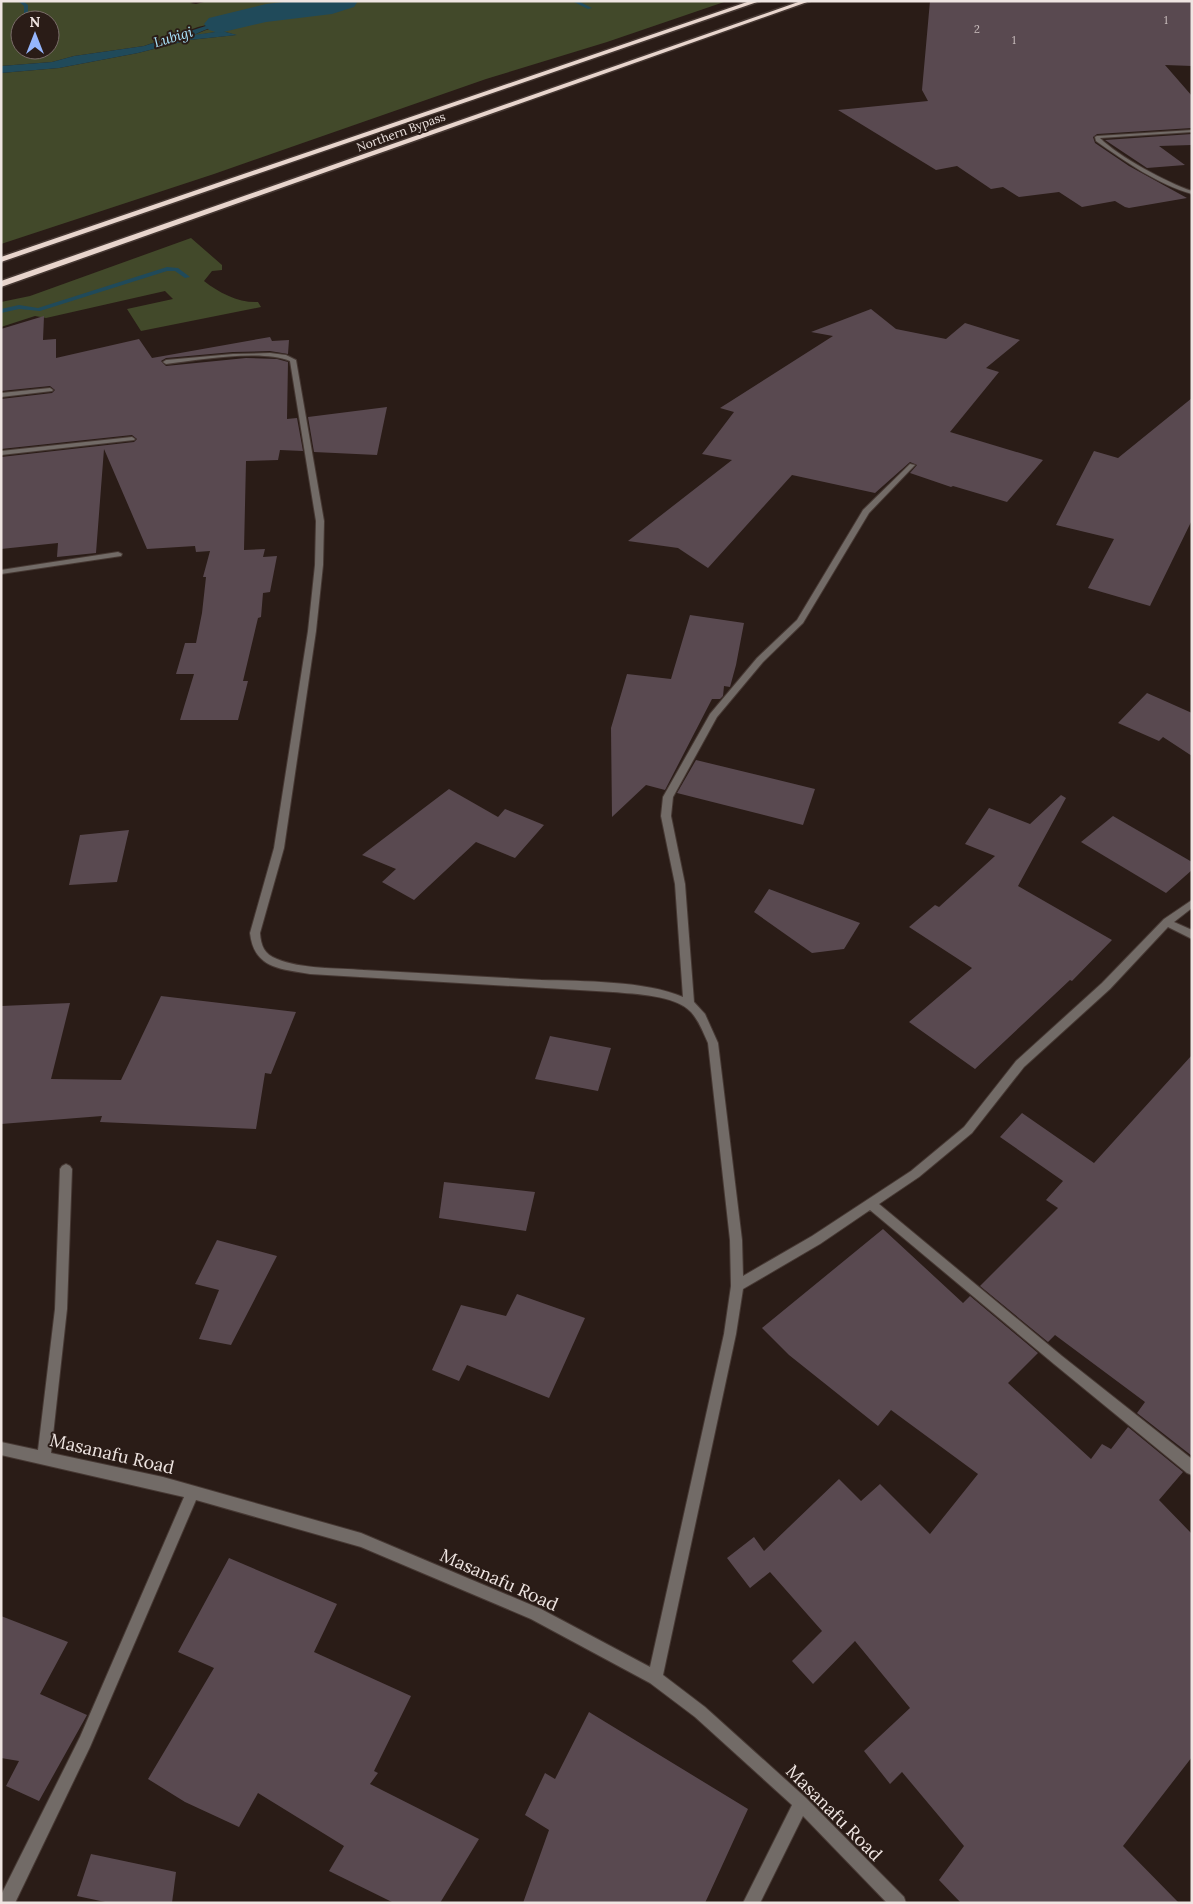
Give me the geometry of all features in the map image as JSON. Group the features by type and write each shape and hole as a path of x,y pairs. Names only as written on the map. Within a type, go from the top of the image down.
{"highway":[{"name":"Northern Bypass","path":"1,260 757,1"},
{"name":"Northern Bypass","path":"1,284 807,1"}],"street":[{"path":"1192,131 1097,136 1098,140 1107,147 1165,182 1192,193"},
{"path":"166,362 268,355 288,356 293,360 320,521 319,565 312,631 279,848 255,933 255,944 260,955 276,964 310,970 595,987 670,997 689,1005 703,1020 713,1043 736,1240 736,1286 728,1343 655,1678"},
{"path":"1,395 50,390"},
{"path":"1,453 132,438"},
{"path":"689,1005 680,884 666,816 668,797 713,716 760,660 800,621 866,512 912,465"},
{"path":"1,572 118,554"},
{"path":"736,1286 816,1240 871,1204 915,1174 968,1130 1020,1064 1106,986 1166,922 1192,903"},
{"path":"1166,922 1192,935"},
{"path":"44,1458 61,1309 66,1169"},
{"path":"871,1204 1058,1360 1192,1468"},
{"name":"Masanafu Road","path":"1,1448 193,1492 361,1540 536,1614 655,1678 700,1712 801,1804 898,1903"},
{"path":"6,1903 85,1742 193,1492"},
{"path":"751,1903 801,1804"}],"green space":[{"path":"1,1 197,1 190,3 196,4 204,2 199,1 727,1 607,42 486,79 214,174 1,244 1,73 59,68 138,53 189,40 236,35 222,31 191,36 206,30 301,6 257,13 198,27 144,46 60,60 60,10 10,10 10,60 59,60 1,66"},
{"path":"191,238 222,265 222,270 212,271 204,281 230,296 244,301 258,302 261,307 141,331 127,309 173,299 165,291 46,318 35,316 1,327 1,302 30,296"}],"water":[{"path":"313,5 315,7 228,23 194,35 222,31 237,35 189,40 138,53 59,68 1,73 1,66 52,62 74,56 144,46 218,22 272,10"}],"building":[{"path":"930,1 1192,1 1192,66 1165,65 1192,96 1192,128 1097,134 1093,137 1095,143 1129,166 1187,198 1129,208 1115,201 1082,207 1059,192 1019,197 1003,187 991,189 957,166 936,170 838,110 928,101 922,90"},
{"path":"1192,134 1192,145 1159,146 1185,165 1147,168 1105,140"},
{"path":"871,309 896,329 946,339 965,323 1020,340 986,368 999,372 950,432 1043,460 1007,502 951,487 910,473 917,465 910,462 875,493 792,475 708,568 678,548 628,541 732,460 702,454 734,412 720,408 833,336 811,332"},
{"path":"44,316 43,340 56,339 56,358 139,339 152,358 270,337 272,341 289,340 288,354 270,351 233,352 166,358 161,361 166,366 246,358 277,359 288,362 287,419 297,418 303,451 280,450 278,460 246,461 244,550 265,549 263,557 277,556 270,592 263,593 261,617 258,618 243,681 248,681 238,720 180,720 194,674 176,674 185,643 196,643 206,577 203,577 210,551 196,552 195,546 147,549 104,449 96,553 57,557 58,543 1,549 1,457 134,442 137,439 132,435 1,449 1,399 52,393 55,390 50,386 1,391 1,329"},
{"path":"1192,398 1192,520 1150,606 1088,588 1114,539 1056,525 1094,451 1118,458"},
{"path":"387,407 377,455 314,452 308,417"},
{"path":"690,615 744,623 730,687 724,686 723,696 720,699 712,699 665,790 646,785 612,817 611,728 627,674 671,679"},
{"path":"1147,693 1192,713 1192,756 1163,737 1159,741 1118,723"},
{"path":"696,760 815,789 803,825 677,793"},
{"path":"449,789 498,817 505,809 544,825 515,858 476,842 414,900 382,882 396,869 362,855"},
{"path":"1061,795 1066,798 1018,886 1112,940 1072,981 1070,980 975,1069 909,1022 972,968 909,927 935,905 939,907 995,856 965,844 989,808 1030,824"},
{"path":"1113,816 1192,862 1192,870 1166,893 1081,842"},
{"path":"129,830 117,882 69,885 80,835"},
{"path":"769,889 860,923 844,949 812,953 754,912"},
{"path":"161,996 296,1012 271,1074 265,1073 256,1129 100,1122 102,1116 1,1124 1,1006 70,1003 51,1079 121,1080"},
{"path":"550,1036 611,1048 598,1091 535,1079"},
{"path":"1192,1055 1192,1456 1137,1413 1145,1402 1055,1335 1048,1342 980,1286 1058,1208 1046,1200 1063,1181 1000,1137 1022,1113 1094,1163"},
{"path":"444,1182 535,1192 526,1231 439,1218"},
{"path":"883,1229 963,1303 970,1296 1038,1353 1008,1383 1091,1459 1102,1444 1111,1449 1128,1427 1183,1472 1159,1500 1192,1534 1192,1757 1123,1846 1179,1903 961,1903 939,1880 964,1846 902,1772 890,1784 864,1751 910,1708 855,1641 813,1684 792,1661 822,1631 770,1572 750,1588 727,1558 754,1537 764,1551 839,1479 861,1501 880,1484 930,1534 978,1474 891,1410 878,1426 789,1355 762,1328"},
{"path":"217,1240 277,1256 231,1345 199,1339 219,1290 195,1284"},
{"path":"517,1294 585,1318 549,1398 467,1365 459,1381 432,1370 461,1305 506,1316"},
{"path":"229,1558 337,1604 314,1652 411,1696 374,1771 378,1773 370,1784 479,1839 440,1903 394,1903 329,1871 344,1846 258,1793 239,1827 185,1802 148,1779 214,1668 178,1652"},
{"path":"1,1616 68,1642 40,1694 87,1715 39,1801 6,1786 19,1761 1,1758"},
{"path":"589,1712 748,1809 705,1903 523,1903 549,1830 525,1815 545,1773 555,1779"},
{"path":"91,1854 176,1872 172,1903 110,1903 77,1896"}],"waterway":[{"path":"20,1 26,6 26,10"},
{"name":"Lubigi","path":"219,24 266,13 332,5 344,1"},
{"path":"574,1 590,8"},
{"path":"1,311 19,307 38,310 167,269 176,269 187,277"}]}
